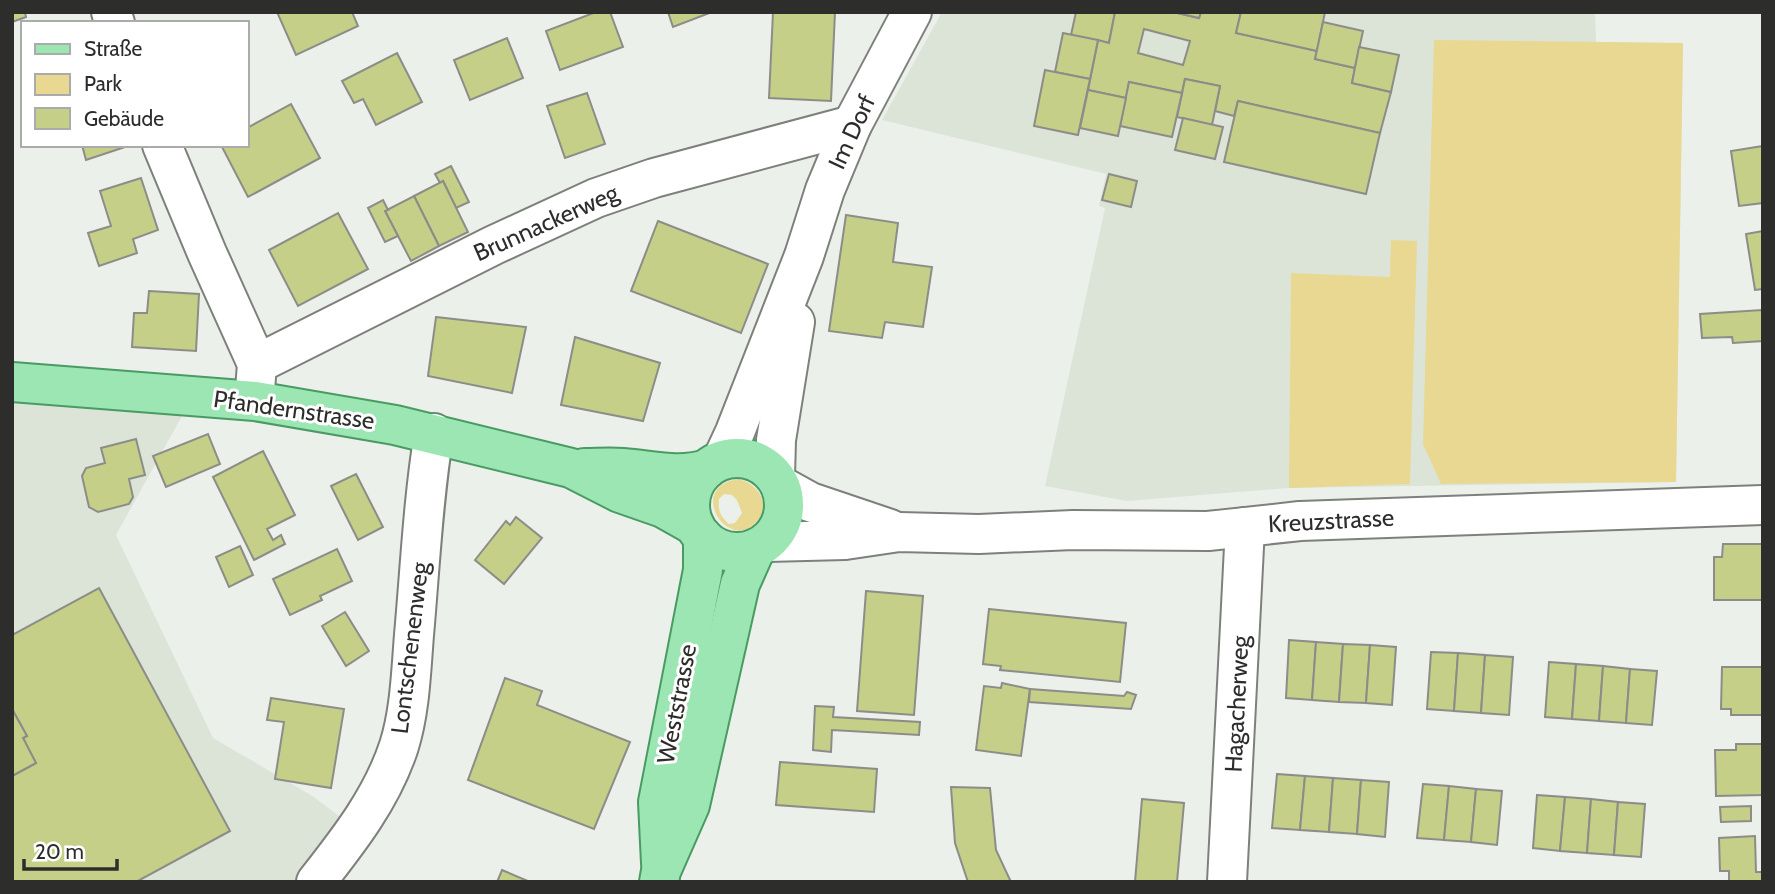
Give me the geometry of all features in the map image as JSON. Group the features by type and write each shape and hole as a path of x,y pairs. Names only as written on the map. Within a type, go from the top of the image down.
{"main road":[{"name":"Pfandernstrasse","path":"12,382 256,382 333,412 434,433 570,468 620,493 663,508 699,531"},
{"path":"736,457 751,459 764,466 778,481 784,497 782,521 762,545 733,552 722,550 699,531 690,506 691,495 699,476 714,464 736,457"},
{"name":"Pfandernstrasse","path":"570,468 625,468 688,474 714,464"},
{"name":"Weststrasse","path":"660,877 658,802 703,569 699,531"},
{"name":"Weststrasse","path":"660,877 690,806 740,584 762,545"}],"street":[{"name":"Im Dorf","path":"714,464 735,432 804,257 825,190 852,125 912,12"},
{"name":"Brunnackerweg","path":"256,382 494,245 596,198 654,178 852,125"},
{"path":"163,147 256,382"},
{"name":"Im Dorf","path":"778,481 776,440 804,257"},
{"name":"Lontschenenweg","path":"316,882 357,830 399,746 410,683 434,433"},
{"name":"Kreuzstrasse","path":"778,481 810,502 899,532"},
{"name":"Kreuzstrasse","path":"762,545 845,540 899,532 979,534 1073,530 1208,531 1300,521 1763,505"},
{"name":"Hagacherweg","path":"1227,882 1245,527"}],"shaded area":[{"path":"942,12 1595,12 1596,42 1683,43 1676,482 1289,488 1127,501 1045,486 1105,208 1099,206 1106,174 882,120"},
{"path":"12,382 193,396 116,535 213,738 314,797 357,830 316,882 12,882"}],"green space":[{"path":"1434,40 1683,43 1676,482 1441,484 1423,444"},
{"path":"1391,240 1417,241 1410,484 1289,488 1291,273 1390,277"},
{"path":"738,479 745,481 760,495 763,501 761,514 757,521 746,529 735,530 725,525 717,516 713,505 715,494 722,484","holes":["724,494 732,495 742,513 735,523 729,524 720,513 719,499"]}],"building":[{"path":"12,12 25,12 26,17 12,22"},
{"path":"277,12 352,12 358,26 296,55"},
{"path":"596,12 610,12 623,47 560,70 546,31"},
{"path":"668,12 712,12 673,27"},
{"path":"773,12 835,12 831,101 769,98"},
{"path":"1076,12 1115,12 1109,43 1071,35"},
{"path":"1115,12 1173,12 1199,18 1201,12 1241,12 1236,33 1317,51 1315,59 1355,68 1352,83 1391,92 1380,133 1238,101 1234,116 1215,111 1220,86 1185,79 1182,93 1129,82 1126,98 1088,90 1098,40 1109,43","holes":["1144,29 1190,41 1183,65 1138,53"]},
{"path":"1173,12 1201,12 1199,18"},
{"path":"1241,12 1325,12 1317,51 1236,33"},
{"path":"1323,22 1363,31 1355,68 1315,59"},
{"path":"1063,33 1098,40 1090,79 1055,72"},
{"path":"507,38 523,78 470,100 454,60"},
{"path":"1359,47 1399,55 1391,92 1352,83"},
{"path":"397,53 422,102 376,125 363,99 354,103 342,81"},
{"path":"1045,70 1090,79 1078,135 1034,126"},
{"path":"1185,79 1220,86 1212,125 1177,117"},
{"path":"1129,82 1182,93 1172,137 1120,126"},
{"path":"1088,90 1126,98 1118,136 1080,128"},
{"path":"587,93 605,144 565,158 547,106"},
{"path":"1238,101 1380,133 1366,194 1224,162"},
{"path":"291,104 320,158 248,197 222,147 248,147 248,127"},
{"path":"1183,118 1223,127 1215,159 1175,150"},
{"path":"1763,146 1763,203 1739,206 1731,151"},
{"path":"83,147 125,147 86,160"},
{"path":"451,166 469,202 456,208 443,181 440,183 435,174"},
{"path":"1109,174 1137,181 1131,207 1102,200"},
{"path":"141,178 158,230 133,239 137,253 99,266 88,233 111,226 100,191"},
{"path":"443,181 468,232 439,246 414,196"},
{"path":"414,196 439,246 411,261 385,211"},
{"path":"383,200 388,210 385,211 398,236 385,242 368,208"},
{"path":"338,213 368,269 298,306 269,250"},
{"path":"846,215 898,223 893,262 932,267 923,327 885,322 882,338 829,331"},
{"path":"658,221 768,264 741,333 631,291"},
{"path":"1763,231 1763,289 1755,290 1746,234"},
{"path":"149,291 199,294 196,351 132,347 134,313 147,313"},
{"path":"1762,310 1763,341 1733,343 1732,337 1702,338 1700,314"},
{"path":"436,317 526,327 512,393 428,376"},
{"path":"575,337 660,363 643,421 561,405"},
{"path":"208,434 220,464 166,487 153,456"},
{"path":"136,439 145,475 129,479 133,497 129,504 98,512 89,507 82,476 86,468 105,463 101,448"},
{"path":"263,451 295,515 267,529 273,540 281,535 285,544 254,560 213,477"},
{"path":"356,474 383,527 358,540 331,486"},
{"path":"516,517 542,538 504,584 475,560 506,521 510,525"},
{"path":"1723,544 1763,544 1763,600 1714,600 1714,557 1722,557"},
{"path":"240,546 253,575 229,587 216,557"},
{"path":"337,549 352,581 320,596 322,600 290,615 273,579"},
{"path":"99,588 230,831 136,882 12,882 12,776 36,763 23,738 27,736 12,709 12,635"},
{"path":"866,591 923,596 914,715 857,711"},
{"path":"989,609 1126,623 1120,682 1000,670 1001,666 983,664"},
{"path":"345,612 369,651 346,666 322,626"},
{"path":"1289,640 1316,642 1312,700 1286,698"},
{"path":"1316,642 1343,644 1339,702 1312,700"},
{"path":"1343,644 1370,645 1366,703 1339,702"},
{"path":"1370,645 1396,647 1392,705 1366,703"},
{"path":"1431,652 1458,653 1454,711 1427,709"},
{"path":"1458,653 1485,655 1481,713 1454,711"},
{"path":"1485,655 1513,657 1509,715 1481,713"},
{"path":"1549,662 1576,664 1572,719 1545,717"},
{"path":"1576,664 1603,666 1599,721 1572,719"},
{"path":"1603,666 1630,669 1626,723 1599,721"},
{"path":"1722,667 1762,667 1762,715 1731,715 1731,709 1721,709"},
{"path":"1630,669 1657,671 1652,725 1626,723"},
{"path":"505,678 542,691 537,705 630,742 594,829 468,780"},
{"path":"1002,683 1030,689 1021,756 976,750 984,686 1001,688"},
{"path":"1030,689 1124,696 1127,692 1136,695 1131,709 1029,702"},
{"path":"271,698 344,709 331,788 275,779 284,722 267,720"},
{"path":"815,706 834,707 833,717 920,722 919,735 832,730 831,752 813,750"},
{"path":"12,709 27,736 23,738 36,763 12,776"},
{"path":"1736,744 1763,744 1763,795 1716,796 1715,750 1736,750"},
{"path":"780,762 877,769 874,812 776,805"},
{"path":"1277,774 1305,776 1300,830 1272,828"},
{"path":"1305,776 1333,778 1329,832 1300,830"},
{"path":"1333,778 1361,780 1357,834 1329,832"},
{"path":"1361,780 1389,782 1385,837 1357,834"},
{"path":"1423,784 1449,786 1444,840 1417,838"},
{"path":"1449,786 1476,789 1471,842 1444,840"},
{"path":"951,787 990,788 996,850 1011,882 968,882 955,843"},
{"path":"1476,789 1502,791 1497,845 1471,842"},
{"path":"1537,795 1565,797 1560,851 1533,848"},
{"path":"1565,797 1591,799 1587,853 1560,851"},
{"path":"1142,799 1184,803 1177,882 1135,882"},
{"path":"1591,799 1618,802 1614,855 1587,853"},
{"path":"1618,802 1645,804 1641,857 1614,855"},
{"path":"1751,806 1751,821 1721,822 1720,807"},
{"path":"1755,836 1756,872 1763,872 1763,882 1729,882 1729,871 1720,871 1719,838"},
{"path":"502,870 530,882 497,882"}]}
